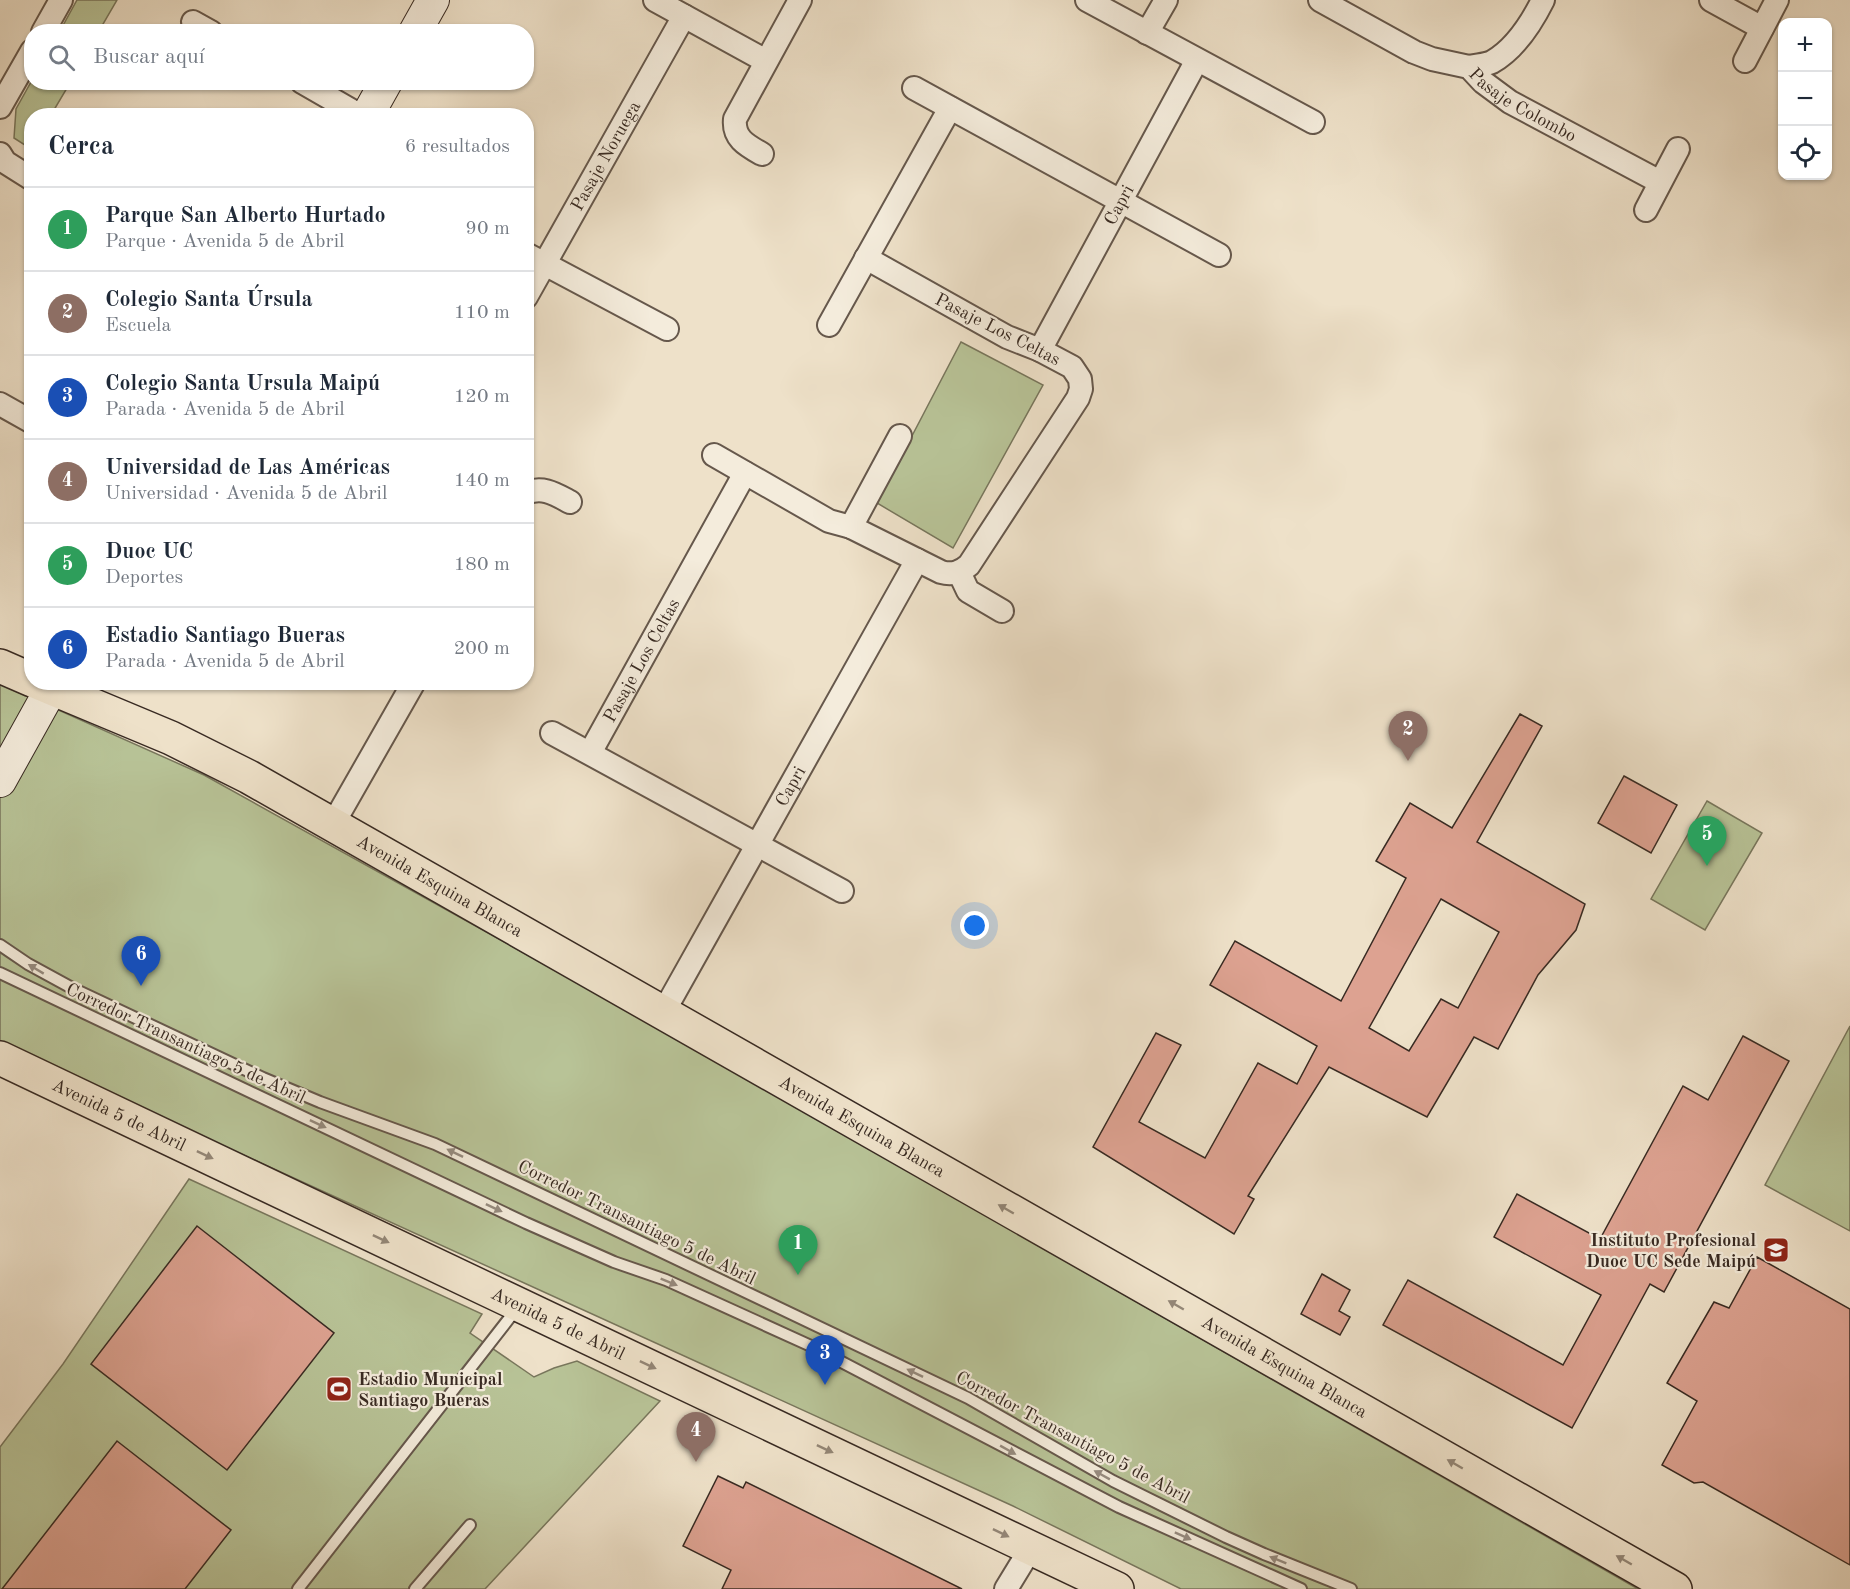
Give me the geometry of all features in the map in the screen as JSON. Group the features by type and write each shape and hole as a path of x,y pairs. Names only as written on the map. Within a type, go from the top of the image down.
{"main road":[{"path":"420,24 433,0"},
{"path":"372,108 382,90"},
{"name":"Avenida Esquina Blanca","path":"0,666 24,675"},
{"path":"0,781 41,690"},
{"name":"Avenida Esquina Blanca","path":"60,690 208,756 333,824 1675,1589"},
{"name":"Avenida 5 de Abril","path":"0,1058 1117,1589"}],"street":[{"path":"48,24 61,0"},
{"path":"655,0 766,61"},
{"path":"762,154 740,140 734,126 738,112 801,0"},
{"path":"1087,0 1313,122"},
{"path":"1148,33 1166,0"},
{"name":"Pasaje Colombo","path":"1320,0 1414,52 1448,64 1469,67 1510,102 1660,182"},
{"path":"1469,67 1491,63 1504,53 1527,27 1543,0"},
{"path":"1711,0 1762,28"},
{"path":"1745,61 1777,0"},
{"name":"Pasaje Noruega","path":"536,259 684,16"},
{"name":"Capri","path":"1040,350 1197,60"},
{"path":"0,107 24,65"},
{"path":"914,88 1219,255"},
{"path":"316,90 347,108"},
{"path":"829,325 950,108"},
{"path":"1646,210 1678,149"},
{"path":"0,154 5,162 24,174"},
{"name":"Pasaje Los Celtas","path":"866,258 1007,337 1040,350 1072,367 1080,379 1081,389 1078,398 969,565 959,572"},
{"path":"536,259 667,329"},
{"path":"0,404 24,418"},
{"path":"851,527 900,436"},
{"path":"714,455 829,522 851,527 946,573 959,572 969,591 1002,611"},
{"name":"Pasaje Los Celtas","path":"590,753 745,473"},
{"path":"534,492 544,490 570,502"},
{"name":"Capri","path":"663,1013 917,560"},
{"path":"333,824 409,690"},
{"path":"552,733 842,891"},
{"path":"1006,1589 1031,1548"}],"lane":[{"name":"Corredor Transantiago 5 de Abril","path":"0,945 36,969 82,993 263,1078 320,1102 435,1144 968,1398 1113,1480 1226,1537 1352,1589"},
{"name":"Corredor Transantiago 5 de Abril","path":"0,973 526,1223 614,1262 666,1280 811,1346 1119,1507 1301,1589"},
{"path":"298,1589 520,1305"},
{"path":"415,1589 470,1525"}],"green space":[{"path":"77,0 117,0 103,24 64,24"},
{"path":"27,90 66,90 55,108 24,108 24,144 14,138 16,109"},
{"path":"961,342 1043,385 953,548 877,503"},
{"path":"0,684 204,775 632,1013 1638,1589 1181,1589 1013,1506 0,1044"},
{"path":"1707,801 1762,833 1705,930 1651,899"},
{"path":"1850,1026 1850,1231 1765,1185"},
{"name":"Estadio Municipal Santiago Bueras","path":"189,1179 482,1314 470,1333 534,1377 577,1361 660,1401 485,1589 0,1589 0,1447 63,1364"}],"building":[{"path":"1520,714 1542,726 1477,842 1585,904 1576,930 1538,975 1498,1049 1474,1037 1427,1117 1329,1067 1248,1196 1254,1199 1234,1234 1093,1147 1156,1033 1181,1045 1139,1122 1205,1158 1258,1063 1297,1084 1317,1046 1210,985 1235,941 1341,1001 1406,878 1376,861 1410,803 1452,828","holes":["1441,899 1499,932 1458,1008 1441,999 1409,1051 1369,1028"]},
{"path":"1624,776 1677,805 1651,853 1598,823"},
{"path":"1743,1036 1789,1061 1664,1292 1650,1284 1572,1428 1383,1325 1408,1280 1563,1365 1601,1295 1494,1237 1517,1194 1600,1239 1683,1086 1708,1100"},
{"path":"197,1226 334,1333 227,1470 91,1364"},
{"path":"1757,1257 1850,1309 1850,1565 1703,1482 1694,1483 1662,1465 1697,1401 1667,1383 1714,1302 1729,1308"},
{"path":"1322,1274 1350,1290 1339,1311 1350,1317 1340,1335 1301,1314"},
{"path":"117,1441 231,1530 185,1589 2,1589"},
{"path":"718,1476 743,1488 746,1482 962,1589 722,1589 731,1570 683,1546"}],"place":[{"name":"Colegio Santa Úrsula","path":"1408,761"},
{"name":"Duoc UC","path":"1707,866"},
{"name":"Estadio Santiago Bueras","path":"141,986"},
{"name":"Instituto Profesional Duoc UC Sede Maipú","path":"1776,1250"},
{"name":"Parque San Alberto Hurtado","path":"798,1275"},
{"name":"Colegio Santa Ursula Maipú","path":"825,1385"},
{"name":"Estadio Municipal Santiago Bueras","path":"339,1389"},
{"name":"Universidad de Las Américas","path":"696,1462"}]}
